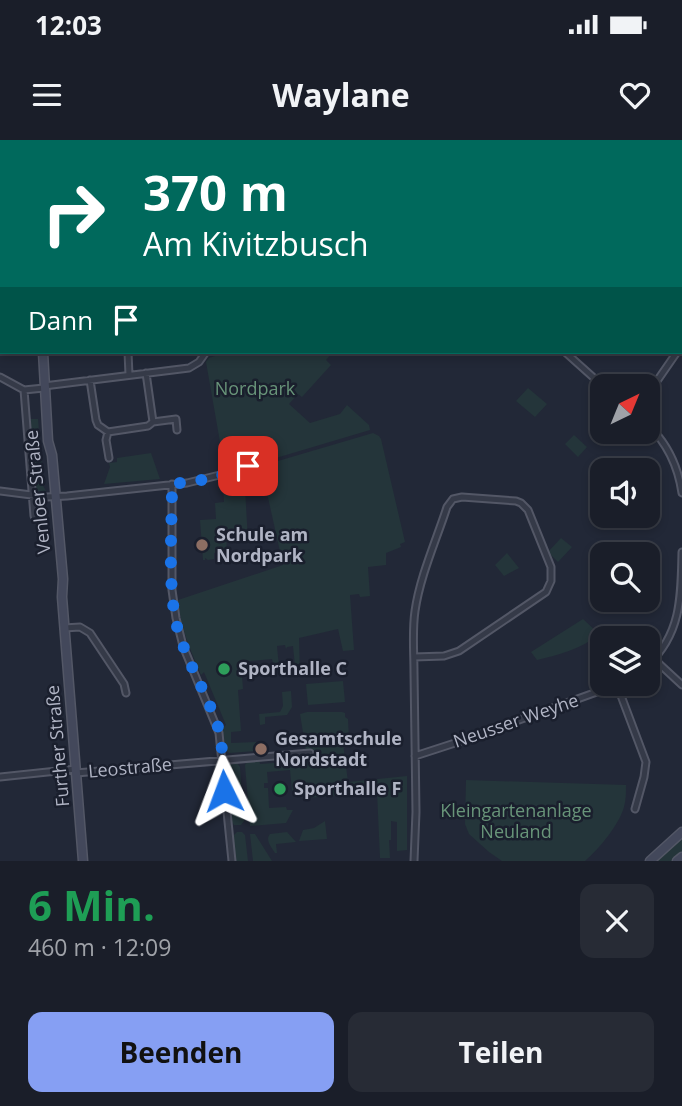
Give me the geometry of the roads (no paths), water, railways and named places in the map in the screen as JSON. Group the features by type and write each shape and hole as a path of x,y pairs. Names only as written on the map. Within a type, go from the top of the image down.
{"main road":[{"name":"Venloer Straße","path":"43,354 64,628"},
{"name":"Further Straße","path":"64,628 83,861"},
{"path":"650,861 682,832"},
{"path":"677,861 682,857"}],"street":[{"path":"128,354 129,375"},
{"path":"0,377 24,390 189,368 199,362 205,354"},
{"path":"567,354 590,374"},
{"path":"660,377 676,354"},
{"path":"146,373 153,422"},
{"path":"90,380 96,423 108,432 176,419 177,430"},
{"name":"Venloer Straße","path":"24,390 34,516"},
{"path":"108,432 108,458"},
{"path":"660,439 679,464 682,493"},
{"path":"0,491 55,497 202,480 248,466"},
{"path":"172,484 172,590 176,618 183,646 217,725 221,741 232,861"},
{"path":"414,657 444,656 459,650 545,592 551,581 551,567 528,510 521,503 462,497 453,499 417,598 414,617 414,657 415,756 416,812 414,861"},
{"path":"660,651 680,617 682,552"},
{"path":"64,628 80,627 90,633 127,692"},
{"path":"660,665 682,685"},
{"name":"Neusser Weyhe","path":"415,756 590,695"},
{"name":"Neusser Weyhe","path":"622,696 646,762 635,809"},
{"name":"Leostraße","path":"0,777 310,753"}],"place":[{"name":"Schule am Nordpark","path":"202,545"},
{"name":"Sporthalle C","path":"224,669"},
{"name":"Gesamtschule Nordstadt","path":"261,749"},
{"name":"Sporthalle F","path":"280,789"}],"park label":[{"name":"Nordpark","path":"255,389"},
{"name":"Kleingartenanlage Neuland","path":"516,821"}]}
